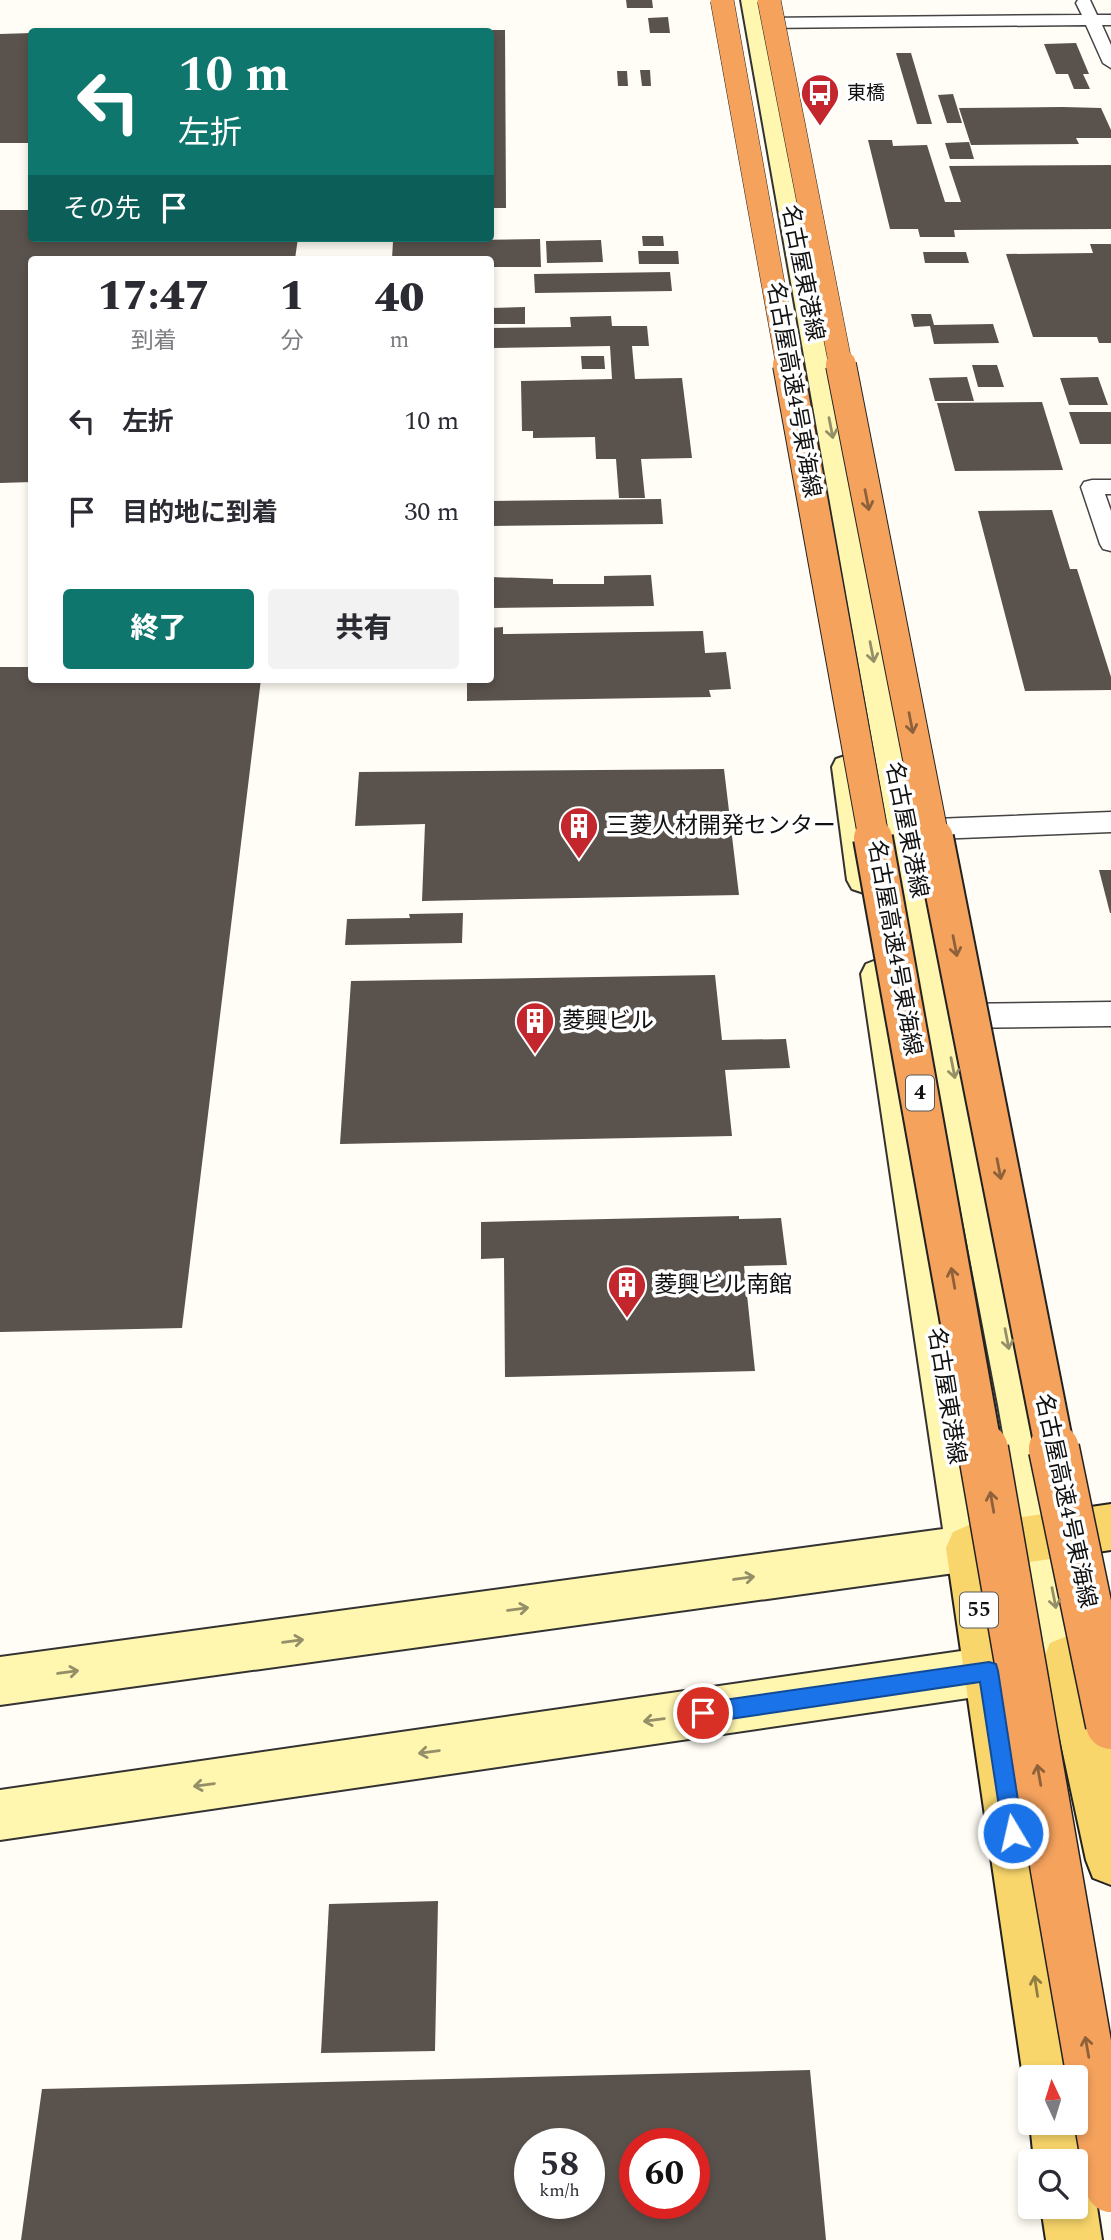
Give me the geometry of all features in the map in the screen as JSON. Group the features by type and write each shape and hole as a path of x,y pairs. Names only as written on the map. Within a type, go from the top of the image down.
{"highway":[{"name":"名古屋高速4号東海線","path":"722,0 942,1212 1111,2187"},
{"name":"名古屋高速4号東海線","path":"751,6 1111,1724"}],"main road":[{"name":"名古屋東港線","path":"751,6 905,830 1020,1405 1042,1537 1089,1656"},
{"name":"名古屋東港線","path":"751,6 969,1548"},
{"path":"0,1681 1111,1527"},
{"name":"55","path":"969,1548 1048,2065"},
{"path":"0,1815 1089,1656 1111,1860"},
{"path":"1071,2219 1074,2240"}],"lane":[{"path":"1082,0 1111,63"},
{"path":"751,6 1111,20"},
{"path":"1111,487 1092,487 1111,544"},
{"path":"905,830 1111,822"},
{"path":"942,1017 1111,1014"}],"building":[{"path":"626,0 652,0 653,8 627,8"},
{"path":"668,17 670,33 650,33 648,18"},
{"path":"494,30 505,30 506,208 494,208"},
{"path":"28,33 28,143 0,143 0,34"},
{"path":"1076,43 1089,74 1083,74 1090,89 1074,89 1068,74 1056,74 1044,44"},
{"path":"896,53 911,53 932,124 917,124"},
{"path":"640,70 650,70 651,86 642,86"},
{"path":"617,71 627,71 628,86 618,86"},
{"path":"953,94 962,123 947,123 938,95"},
{"path":"959,108 1101,108 1111,130 1111,138 1076,138 1079,144 971,145"},
{"path":"868,140 892,140 893,146 927,145 945,202 961,202 949,166 1111,165 1111,229 954,230 955,237 920,237 918,229 890,229"},
{"path":"969,142 974,159 950,159 945,143"},
{"path":"0,210 28,210 28,242 297,242 295,256 28,256 28,482 0,483"},
{"path":"642,236 663,236 664,246 643,246"},
{"path":"540,239 541,267 494,267 494,256 392,256 393,242 494,242 494,240"},
{"path":"601,240 603,262 547,263 546,241"},
{"path":"1090,244 1111,244 1111,343 1099,343 1097,337 1033,337 1006,254 1093,253"},
{"path":"638,251 678,251 679,264 639,264"},
{"path":"923,252 966,252 969,263 925,263"},
{"path":"670,272 672,291 535,293 534,274"},
{"path":"525,307 525,324 494,324 494,308"},
{"path":"911,314 931,314 934,325 993,324 999,343 934,344 930,326 914,327"},
{"path":"611,316 612,326 647,326 649,346 632,346 635,379 682,378 692,458 641,459 645,498 619,498 616,459 596,459 595,437 533,438 533,431 522,431 521,381 612,379 610,346 494,348 494,328 571,327 570,317"},
{"path":"581,356 604,356 605,369 582,369"},
{"path":"972,365 997,365 1004,387 978,387"},
{"path":"967,377 974,401 935,401 929,378"},
{"path":"1098,377 1108,405 1069,405 1060,378"},
{"path":"1042,402 1063,470 955,471 937,403"},
{"path":"1069,412 1111,412 1111,444 1080,444"},
{"path":"661,499 663,524 494,526 494,501"},
{"path":"1052,510 1070,569 1077,569 1111,677 1111,690 1025,691 978,511"},
{"path":"651,575 654,606 494,608 494,577 553,579 553,584 604,584 604,576"},
{"path":"503,627 503,634 703,631 705,653 726,652 731,689 709,690 711,697 467,701 467,683 494,683 494,628"},
{"path":"0,667 28,667 28,683 261,683 182,1328 0,1332"},
{"name":"三菱人材開発センター","path":"724,769 739,895 422,901 425,824 355,826 359,772"},
{"path":"1099,870 1111,870 1111,913 1110,913"},
{"path":"463,913 462,943 345,945 347,919 410,918 409,914"},
{"name":"菱興ビル","path":"715,975 722,1040 786,1039 790,1068 725,1070 732,1136 340,1144 351,981"},
{"name":"菱興ビル南館","path":"739,1216 739,1219 781,1218 787,1265 744,1266 755,1371 505,1377 504,1258 481,1259 481,1222"},
{"path":"438,1901 435,2051 321,2053 329,1904"},
{"path":"810,2070 826,2240 21,2240 42,2089"}],"place":[{"name":"東橋","path":"820,127"},
{"name":"三菱人材開発センター","path":"579,860"},
{"name":"菱興ビル","path":"535,1055"},
{"name":"菱興ビル南館","path":"627,1319"}],"route":[{"path":"703,1713 989,1671 1013,1833"}]}
